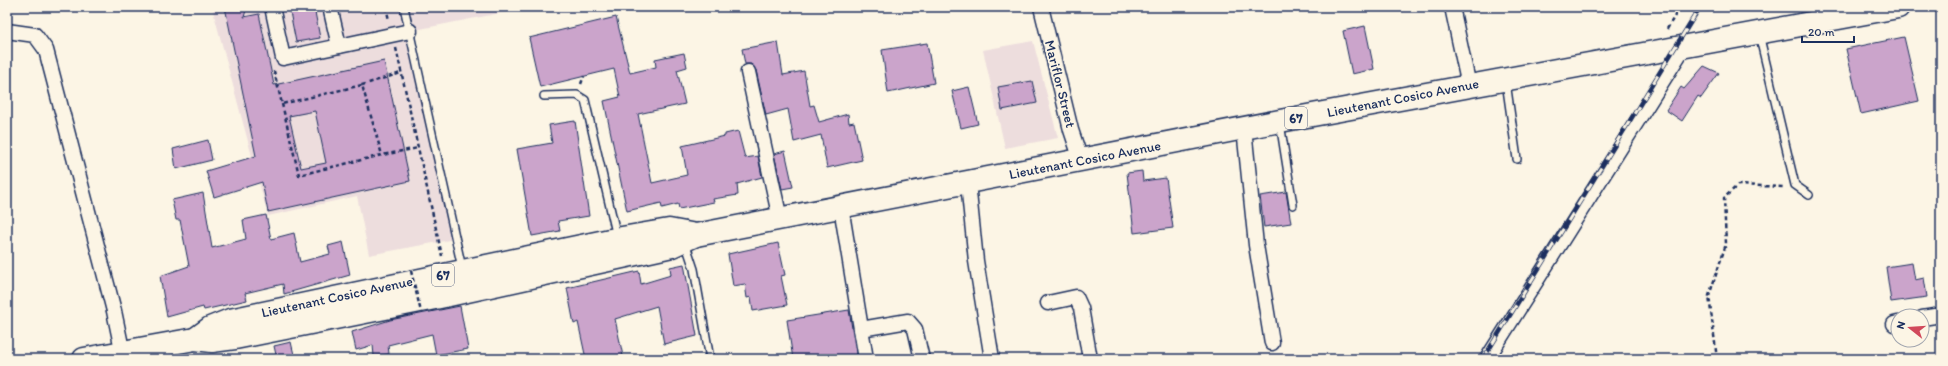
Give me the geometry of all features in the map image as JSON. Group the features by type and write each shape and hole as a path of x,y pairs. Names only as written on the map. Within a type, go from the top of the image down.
{"main road":[{"name":"Lieutenant Cosico Avenue","path":"84,359 123,355 195,339 212,341 235,338 672,246 688,236 968,183 1280,121 1898,7"},
{"name":"Lieutenant Cosico Avenue","path":"195,339 210,328 230,320 455,272 669,230 688,236"}],"street":[{"path":"272,7 283,58 410,31"},
{"path":"330,7 339,46"},
{"name":"Mariflor Street","path":"1041,7 1071,130 1081,160"},
{"path":"1452,7 1469,86"},
{"path":"7,31 35,35 46,50 114,311 123,355"},
{"path":"1487,359 1684,47"},
{"path":"748,72 780,219"},
{"path":"1244,129 1256,245 1272,343"},
{"path":"968,183 976,261 992,359"},
{"path":"841,207 866,359"},
{"path":"1048,303 1076,297 1081,308 1090,359"},
{"path":"1930,317 1941,315"},
{"path":"861,329 908,321 915,329 922,359"}],"lane":[{"path":"404,7 410,31 455,272"},
{"path":"1758,32 1795,185 1809,195"},
{"path":"1505,79 1517,159"},
{"path":"544,96 577,95 585,100 617,240"},
{"path":"1280,121 1293,206"},
{"path":"688,236 710,359"}],"path":[{"path":"386,7 418,148 455,272"},
{"path":"273,67 299,175 418,148"},
{"path":"282,104 362,85 401,73"},
{"path":"362,85 382,155"},
{"path":"1717,359 1709,296 1726,244 1724,198 1738,185 1781,188 1795,185"},
{"path":"411,271 421,312"}],"shaded area":[{"path":"212,7 510,7 511,11 410,31 460,238 369,255 357,196 268,216"},
{"path":"1033,41 1058,138 1005,148 983,50"}],"building":[{"path":"225,7 247,7 244,17 259,14 274,85 384,61 410,181 268,212 262,182 214,197 206,171 256,156","holes":["315,111 326,163 301,168 289,116"]},
{"path":"289,7 314,7 320,38 296,42"},
{"path":"616,17 630,73 656,67 655,59 684,53 687,67 677,70 685,104 638,114 652,183 687,175 682,146 725,136 725,134 738,131 745,158 758,156 762,177 737,184 738,195 713,199 714,202 679,209 678,204 662,208 661,203 627,211 604,101 620,97 614,69 540,87 529,38"},
{"path":"1365,26 1374,69 1352,74 1343,31"},
{"path":"1904,37 1919,101 1861,114 1846,49"},
{"path":"778,42 783,75 804,71 810,106 814,105 819,122 848,114 849,123 854,122 862,160 827,168 821,135 794,142 788,109 766,115 756,70 751,64 745,64 742,49"},
{"path":"927,43 934,83 888,93 882,50"},
{"path":"1704,66 1719,73 1701,98 1698,96 1682,121 1666,110 1681,87 1684,89"},
{"path":"1032,81 1037,103 1002,110 998,87"},
{"path":"969,87 978,124 961,128 952,91"},
{"path":"575,121 589,216 558,221 560,231 532,236 517,149 552,143 549,125"},
{"path":"208,140 212,160 176,169 173,149"},
{"path":"785,151 793,187 782,189 774,154"},
{"path":"1142,171 1143,181 1166,178 1173,228 1134,233 1127,173"},
{"path":"1286,192 1291,223 1264,227 1260,196"},
{"path":"203,193 212,248 246,239 243,220 266,215 271,239 294,233 300,262 330,254 328,246 343,242 350,275 284,294 283,284 245,293 247,300 204,310 203,307 167,317 160,276 189,266 180,220 176,220 172,200"},
{"path":"778,243 785,275 781,276 787,305 753,311 751,297 747,298 745,284 733,286 728,254"},
{"path":"1912,263 1915,280 1924,278 1927,297 1891,302 1886,267"},
{"path":"684,264 697,336 664,344 657,306 615,319 623,356 611,359 586,359 578,322 574,324 567,288 639,271 641,284 671,275 670,267"},
{"path":"460,306 468,349 436,355 432,334 388,345 389,354 374,356 373,345 356,350 352,332 390,320"},
{"path":"849,310 857,359 793,359 787,320"},
{"path":"291,342 295,359 277,359 274,346"}],"railway":[{"path":"1483,359 1700,7"}]}
